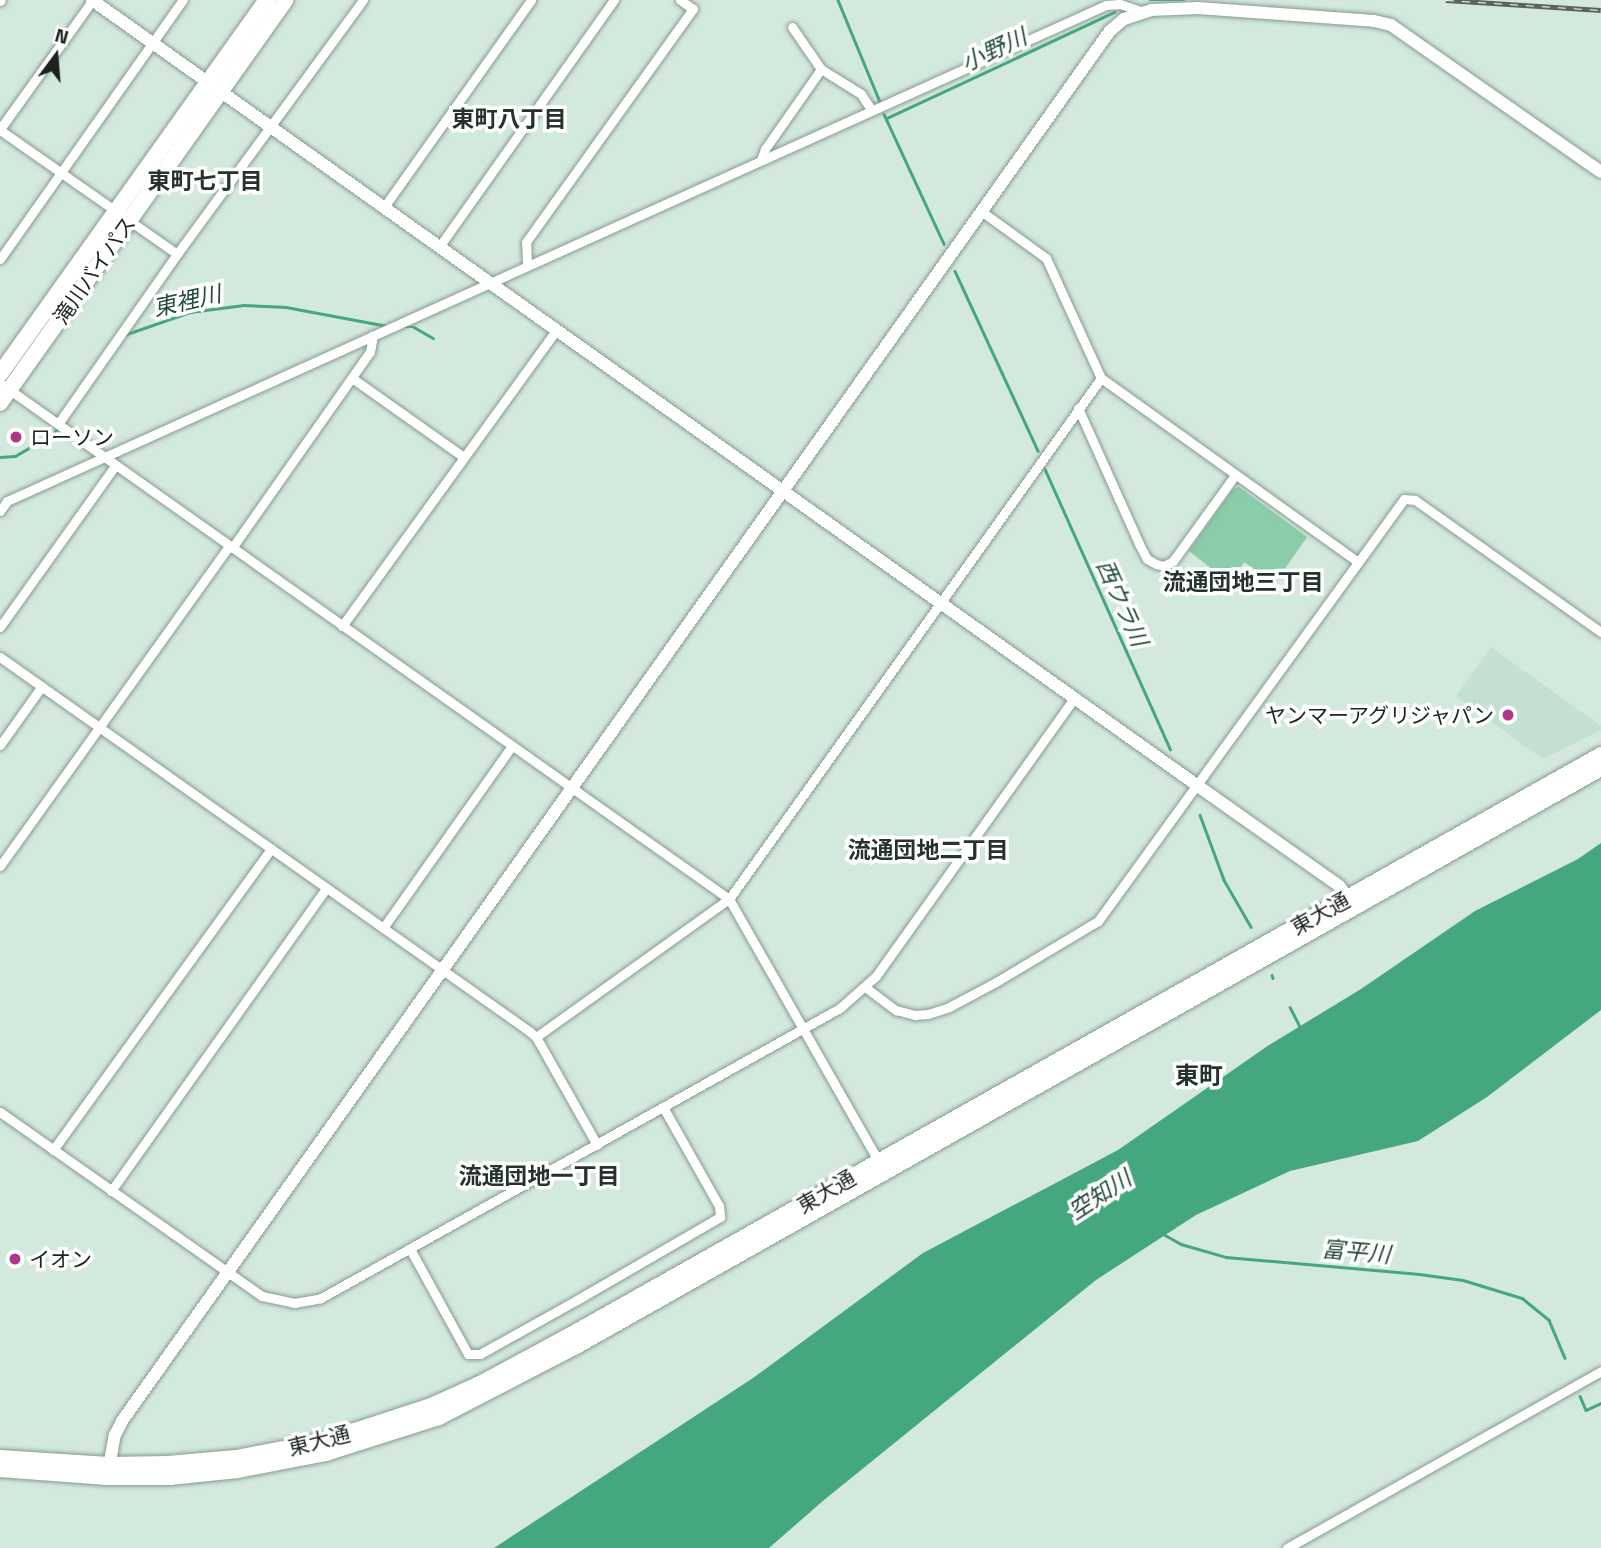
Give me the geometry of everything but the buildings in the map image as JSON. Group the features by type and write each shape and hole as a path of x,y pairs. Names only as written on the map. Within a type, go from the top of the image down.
{"highway":[{"name":"滝川バイパス","path":"215,86 267,0"},
{"name":"滝川バイパス","path":"3,392 215,86 285,0"},
{"name":"滝川バイパス","path":"0,374 123,216"},
{"name":"東大通","path":"1352,902 1601,755"},
{"name":"東大通","path":"0,1469 108,1471 236,1458 324,1441 430,1406 480,1384 571,1335 881,1166 1352,902 1601,768"},
{"name":"東大通","path":"0,1458 108,1471"}],"street":[{"path":"177,254 0,130 92,0 1198,786 1352,902"},
{"path":"0,258 183,0"},
{"path":"58,424 177,254 363,0"},
{"path":"384,207 531,0"},
{"path":"439,247 614,0"},
{"path":"527,265 524,250 526,242 693,9 680,0"},
{"path":"0,511 7,501 1105,5 1119,4 1140,12"},
{"path":"108,1471 115,1435 122,1420 1110,31 1124,19 1140,12 1198,4 1374,21 1391,25 1601,172"},
{"path":"792,27 821,69 861,94 873,111"},
{"path":"761,160 765,149 821,69"},
{"path":"981,211 1046,257 1101,378 1358,562"},
{"path":"342,626 462,456 556,330"},
{"path":"0,866 352,379 370,352 373,335"},
{"path":"536,1037 729,898 1101,378"},
{"path":"352,379 462,456"},
{"path":"3,392 58,424 729,898 881,1166"},
{"path":"1078,408 1139,544 1147,559 1156,565 1164,566 1173,561 1235,475"},
{"path":"0,626 115,466"},
{"path":"865,988 896,1010 915,1015 928,1014 973,994 1082,931 1105,913 1404,499 1415,500 1601,632"},
{"path":"0,657 536,1037 597,1145"},
{"path":"0,745 42,686"},
{"path":"0,1112 261,1296 294,1303 321,1298 840,1008 865,988 1074,698"},
{"path":"383,929 512,746"},
{"path":"53,1150 271,849"},
{"path":"111,1191 326,888"},
{"path":"410,1249 468,1354 480,1354 720,1217 719,1206 663,1107"},
{"path":"1287,1548 1601,1371"}],"shaded area":[{"path":"1239,487 1307,537 1275,583 1244,562 1231,584 1189,551 1233,489"},
{"path":"1491,647 1601,726 1601,730 1543,759 1456,696"}],"water":[{"name":"空知川","path":"1601,843 1601,1010 1487,1097 1418,1141 1290,1171 1196,1215 1096,1280 824,1500 769,1548 494,1548 753,1378 923,1253 1118,1150 1269,1045 1361,989 1475,911 1578,859"}],"waterway":[{"name":"西ウラ川","path":"838,0 880,102"},
{"name":"小野川","path":"1150,0 1184,0"},
{"name":"小野川","path":"887,118 1114,12"},
{"name":"西ウラ川","path":"884,114 944,244"},
{"name":"西ウラ川","path":"955,271 1038,451"},
{"name":"東裡川","path":"124,335 190,312 244,305 286,307 388,326"},
{"name":"東裡川","path":"401,327 414,327 433,338"},
{"name":"東裡川","path":"0,457 15,456 53,434 59,426"},
{"name":"西ウラ川","path":"1045,469 1170,749"},
{"name":"西ウラ川","path":"1200,815 1224,880 1251,927"},
{"name":"西ウラ川","path":"1290,1007 1301,1029"},
{"name":"富平川","path":"1165,1235 1181,1244 1226,1257 1463,1280 1522,1298 1549,1320 1565,1358"},
{"name":"富平川","path":"1580,1396 1586,1410 1601,1403"}],"railway":[{"path":"1446,0 1601,10"}],"place":[{"name":"ローソン","path":"16,437"},
{"name":"ヤンマーアグリジャパン","path":"1508,715"},
{"name":"イオン","path":"15,1259"}],"district":[{"name":"東町八丁目","path":"509,119"},
{"name":"東町七丁目","path":"205,181"},
{"name":"流通団地三丁目","path":"1243,582"},
{"name":"流通団地二丁目","path":"928,850"},
{"name":"東町","path":"1199,1076"},
{"name":"流通団地一丁目","path":"539,1176"}]}
